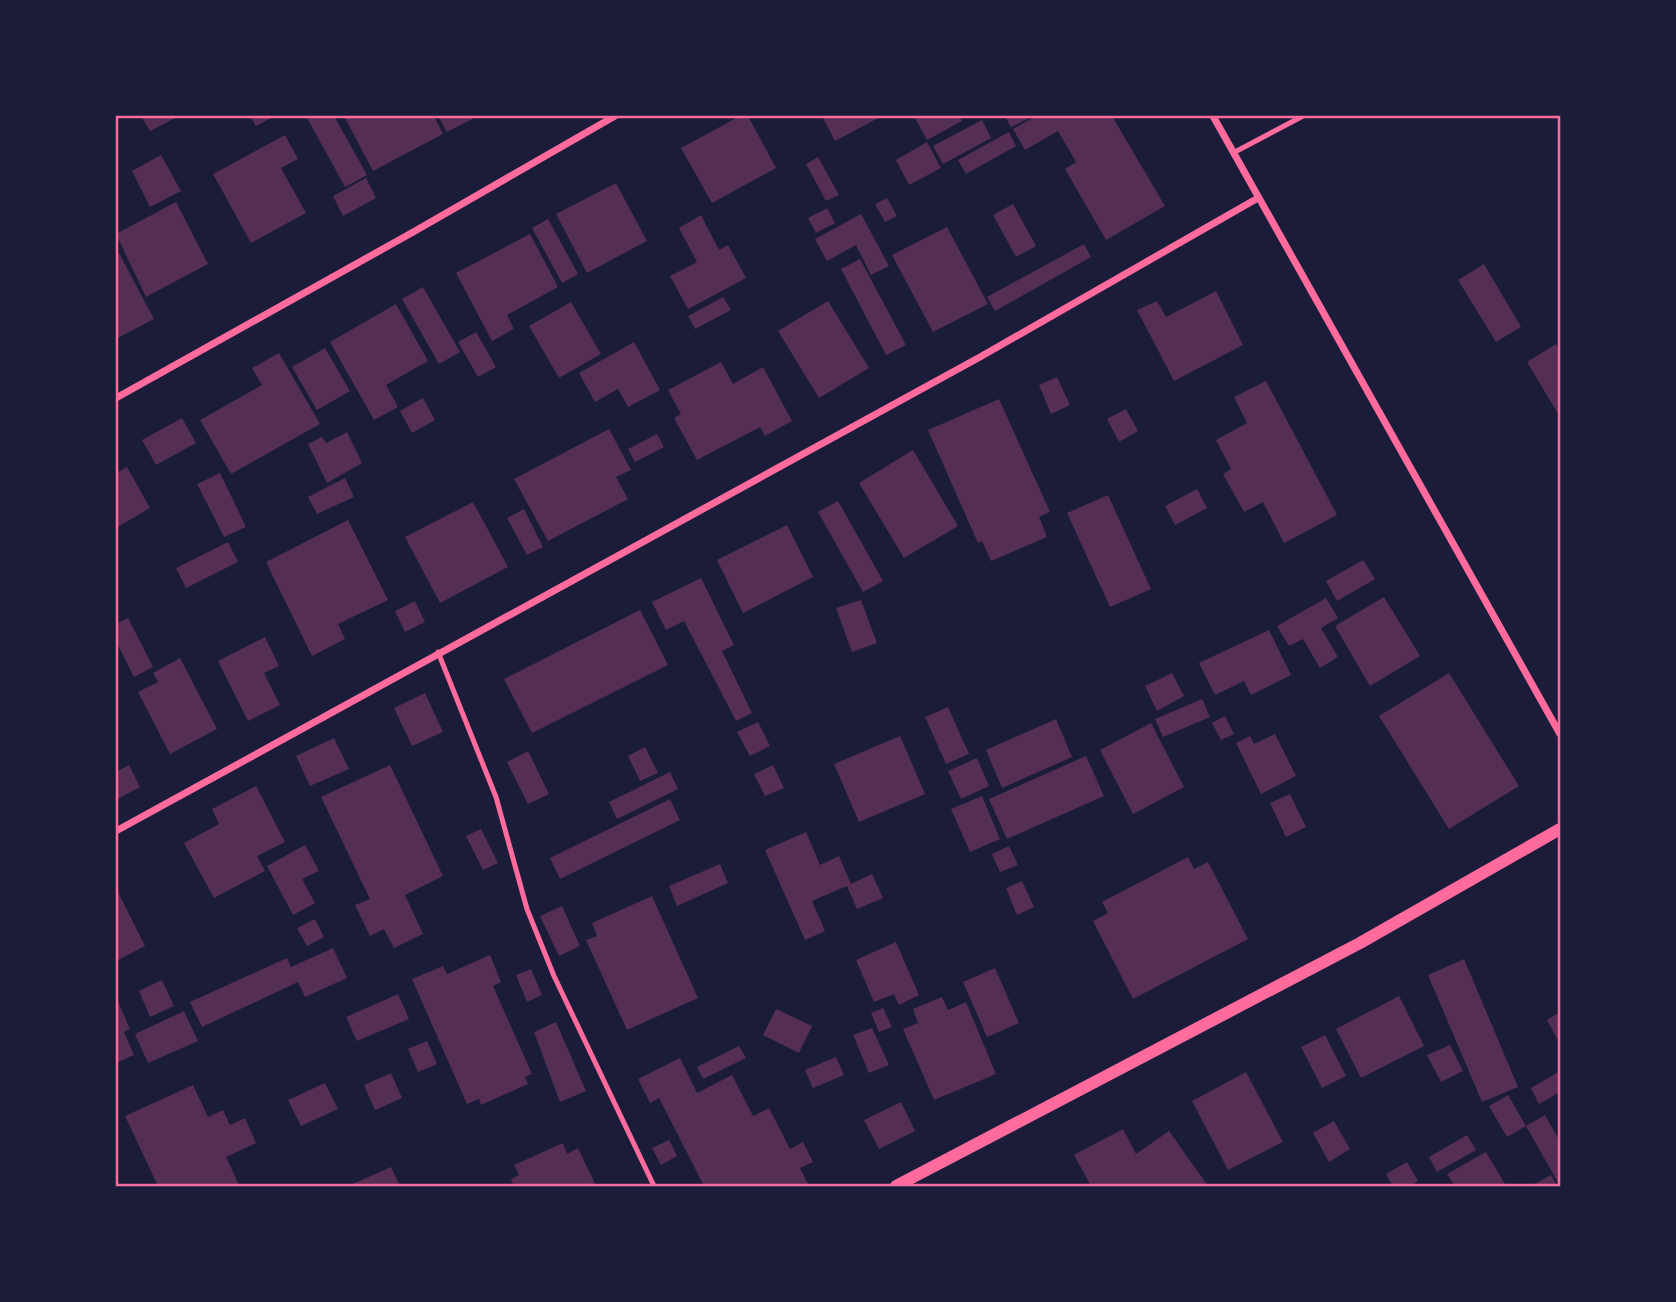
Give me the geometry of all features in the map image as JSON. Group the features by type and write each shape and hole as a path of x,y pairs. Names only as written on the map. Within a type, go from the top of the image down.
{"street":[{"path":"116,398 615,116"},
{"path":"1213,116 1560,734"},
{"path":"116,831 438,652 725,498 1258,198"},
{"path":"896,1186 1360,943 1560,829"}],"lane":[{"path":"1233,153 1303,116"},
{"path":"438,652 496,797 527,909 554,976 654,1186"}],"building":[{"path":"141,116 179,116 150,131"},
{"path":"250,116 275,116 256,126"},
{"path":"306,116 334,116 367,175 345,187"},
{"path":"344,116 434,116 443,134 373,171"},
{"path":"438,116 478,116 447,132"},
{"path":"740,116 748,116 776,168 712,203 681,148"},
{"path":"822,116 882,116 835,141"},
{"path":"914,116 959,116 962,121 927,140"},
{"path":"1005,116 1033,116 1011,127"},
{"path":"1036,116 1112,116 1165,206 1106,240 1065,169 1076,162 1058,131 1025,150 1013,129"},
{"path":"982,120 991,138 943,164 933,146"},
{"path":"1009,132 1016,146 966,174 958,160"},
{"path":"285,135 298,159 281,168 306,213 251,243 213,174"},
{"path":"927,142 941,168 909,185 896,160"},
{"path":"161,155 181,191 150,207 132,171"},
{"path":"818,157 839,195 826,201 806,164"},
{"path":"366,178 376,198 343,216 333,196"},
{"path":"616,183 647,241 587,273 556,214"},
{"path":"887,198 897,216 885,222 875,204"},
{"path":"176,202 208,264 146,297 116,234"},
{"path":"1013,204 1036,246 1016,257 993,215"},
{"path":"827,208 835,223 816,233 808,218"},
{"path":"861,214 889,266 871,275 856,245 827,261 815,239"},
{"path":"701,215 719,250 728,245 746,278 688,309 670,276 697,262 679,228"},
{"path":"548,219 578,274 562,283 532,228"},
{"path":"947,227 988,304 933,332 892,255"},
{"path":"530,234 558,287 507,315 514,329 492,341 456,273"},
{"path":"1084,244 1091,257 995,311 987,297"},
{"path":"119,253 154,319 116,339 116,255"},
{"path":"860,259 906,345 886,355 841,269"},
{"path":"1484,264 1521,327 1496,342 1458,280"},
{"path":"423,287 460,352 439,364 402,299"},
{"path":"1216,291 1243,345 1174,381 1137,310 1157,301 1166,317"},
{"path":"723,297 731,310 695,329 688,316"},
{"path":"828,301 869,368 819,398 778,331"},
{"path":"571,302 601,354 559,378 529,326"},
{"path":"396,304 428,361 386,385 398,407 374,420 330,342"},
{"path":"476,332 496,367 478,377 458,342"},
{"path":"634,342 660,390 628,407 618,389 595,402 579,373"},
{"path":"1556,344 1560,352 1560,417 1527,362"},
{"path":"325,348 350,391 317,410 292,367"},
{"path":"279,353 320,424 231,474 200,420 262,385 252,368"},
{"path":"721,362 733,384 763,367 792,421 765,436 760,427 697,460 674,418 681,414 668,390"},
{"path":"1057,377 1070,405 1051,414 1039,385"},
{"path":"1266,381 1337,515 1284,543 1263,502 1244,512 1223,474 1231,469 1216,440 1247,423 1234,397"},
{"path":"423,398 435,420 412,433 400,411"},
{"path":"999,399 1050,512 1039,517 1047,537 991,561 982,541 978,543 928,430"},
{"path":"1126,409 1138,431 1119,442 1107,419"},
{"path":"182,418 196,443 156,465 142,440"},
{"path":"609,429 631,470 616,477 628,499 548,541 514,479"},
{"path":"347,432 362,463 327,483 308,444 322,437 326,443"},
{"path":"657,434 664,447 635,462 628,449"},
{"path":"913,450 958,526 904,558 859,483"},
{"path":"127,467 150,508 116,528 116,473"},
{"path":"220,473 246,527 224,537 197,484"},
{"path":"345,478 354,497 317,514 308,497"},
{"path":"1197,489 1207,508 1175,525 1165,506"},
{"path":"1108,495 1151,589 1110,607 1067,513"},
{"path":"838,501 883,581 863,592 818,512"},
{"path":"473,502 508,567 440,603 405,537"},
{"path":"524,509 543,547 527,555 507,518"},
{"path":"348,520 388,600 338,624 345,639 312,656 266,562"},
{"path":"787,525 813,577 743,613 717,560"},
{"path":"228,542 238,562 186,588 176,568"},
{"path":"1363,560 1375,579 1337,601 1326,581"},
{"path":"701,578 734,645 722,651 752,713 736,721 684,621 666,630 652,602"},
{"path":"1384,597 1420,656 1370,686 1335,626"},
{"path":"1326,598 1338,618 1321,628 1338,657 1320,668 1303,639 1289,646 1277,626"},
{"path":"861,600 877,643 852,652 836,608"},
{"path":"415,601 425,622 405,632 395,611"},
{"path":"640,610 668,665 532,733 504,679"},
{"path":"128,618 153,667 134,677 116,641 116,624"},
{"path":"1269,630 1291,675 1251,695 1244,681 1215,695 1199,663"},
{"path":"265,637 279,666 264,673 280,705 248,721 218,661"},
{"path":"180,658 217,729 170,754 138,692 158,682 153,673"},
{"path":"1172,673 1184,696 1157,711 1145,686"},
{"path":"1449,673 1519,786 1449,829 1379,716"},
{"path":"425,693 443,732 412,746 394,708"},
{"path":"1202,699 1210,717 1163,737 1155,719"},
{"path":"948,707 969,754 946,764 925,717"},
{"path":"1225,716 1234,734 1221,740 1212,723"},
{"path":"1056,719 1072,757 1002,788 986,750"},
{"path":"758,722 770,746 750,756 737,732"},
{"path":"1151,723 1184,787 1133,814 1100,750"},
{"path":"1275,734 1296,776 1261,794 1236,743 1250,736 1254,744"},
{"path":"900,736 925,794 859,822 834,764"},
{"path":"334,738 349,769 310,786 296,756"},
{"path":"645,747 658,773 640,781 628,756"},
{"path":"528,751 549,794 528,804 507,762"},
{"path":"1086,756 1104,796 1007,839 989,799"},
{"path":"977,758 989,786 961,799 948,771"},
{"path":"129,765 140,787 116,800 116,772"},
{"path":"390,765 443,876 405,895 423,934 394,948 384,929 370,936 355,905 370,899 321,797"},
{"path":"773,765 784,788 765,796 754,774"},
{"path":"670,772 678,789 617,819 609,802"},
{"path":"256,786 285,842 257,856 265,871 214,898 184,843 219,824 212,809"},
{"path":"1290,794 1306,827 1286,837 1270,803"},
{"path":"982,796 1000,839 970,852 951,809"},
{"path":"670,799 680,820 560,879 550,858"},
{"path":"481,829 498,863 483,870 466,836"},
{"path":"806,832 820,865 839,856 851,884 872,874 883,898 857,909 847,886 812,901 825,931 805,940 765,850"},
{"path":"305,845 319,871 302,879 315,903 293,915 267,866"},
{"path":"1009,846 1018,865 1000,872 992,854"},
{"path":"1188,857 1194,869 1208,862 1248,939 1133,999 1093,921 1108,913 1102,902"},
{"path":"720,864 728,883 677,906 669,886"},
{"path":"1022,881 1034,907 1017,915 1006,888"},
{"path":"116,888 145,946 116,961"},
{"path":"652,896 698,998 627,1030 586,940 597,936 592,923"},
{"path":"562,906 580,946 559,956 540,916"},
{"path":"315,919 324,937 307,946 297,928"},
{"path":"896,942 919,995 899,1005 894,994 874,1002 856,960"},
{"path":"333,948 347,978 305,997 298,982 202,1027 190,1002 287,958 291,967"},
{"path":"490,955 501,982 493,986 532,1074 525,1077 528,1084 481,1105 479,1099 467,1104 412,979 443,966 447,974"},
{"path":"1464,959 1518,1087 1482,1102 1428,975"},
{"path":"995,968 1019,1023 987,1037 963,982"},
{"path":"531,969 542,995 527,1002 516,975"},
{"path":"162,980 174,1006 150,1017 139,991"},
{"path":"398,994 409,1019 357,1041 346,1017"},
{"path":"1399,996 1424,1046 1361,1078 1336,1029"},
{"path":"116,997 130,1029 124,1032 134,1055 116,1063"},
{"path":"942,997 948,1010 966,1002 996,1074 934,1100 903,1029 918,1023 913,1009"},
{"path":"883,1008 892,1027 879,1032 871,1013"},
{"path":"776,1009 812,1026 799,1053 763,1035"},
{"path":"184,1011 198,1041 148,1063 135,1034"},
{"path":"1560,1012 1560,1044 1547,1020"},
{"path":"556,1022 586,1091 560,1102 534,1032"},
{"path":"872,1028 889,1065 869,1073 853,1035"},
{"path":"1325,1035 1346,1076 1322,1088 1301,1047"},
{"path":"427,1041 437,1064 418,1072 408,1049"},
{"path":"1450,1045 1463,1071 1441,1082 1427,1055"},
{"path":"739,1046 746,1058 703,1079 697,1067"},
{"path":"836,1057 844,1075 813,1088 805,1070"},
{"path":"680,1058 697,1093 732,1075 753,1116 769,1108 790,1149 803,1142 813,1162 800,1168 809,1186 704,1186 659,1098 650,1103 638,1079"},
{"path":"1560,1071 1560,1092 1539,1104 1531,1088"},
{"path":"1246,1072 1283,1142 1228,1170 1192,1101"},
{"path":"391,1073 402,1098 375,1110 364,1085"},
{"path":"325,1083 338,1109 301,1126 288,1100"},
{"path":"193,1085 208,1117 223,1110 230,1125 245,1118 256,1143 226,1157 239,1185 158,1186 125,1116"},
{"path":"1508,1095 1526,1126 1507,1137 1489,1106"},
{"path":"901,1102 915,1131 879,1149 864,1120"},
{"path":"1545,1115 1560,1142 1560,1186 1526,1126"},
{"path":"1334,1121 1350,1149 1329,1162 1313,1133"},
{"path":"1123,1129 1136,1154 1169,1131 1208,1186 1091,1186 1074,1155"},
{"path":"1467,1135 1476,1150 1437,1172 1429,1157"},
{"path":"669,1140 677,1156 661,1165 652,1148"},
{"path":"563,1143 567,1154 578,1148 596,1186 514,1186 511,1179 519,1175 514,1165"},
{"path":"1486,1152 1506,1186 1455,1186 1447,1174"},
{"path":"1407,1162 1418,1181 1409,1186 1393,1186 1386,1174"},
{"path":"391,1167 400,1186 348,1186"},
{"path":"1551,1175 1557,1186 1531,1186"}]}
